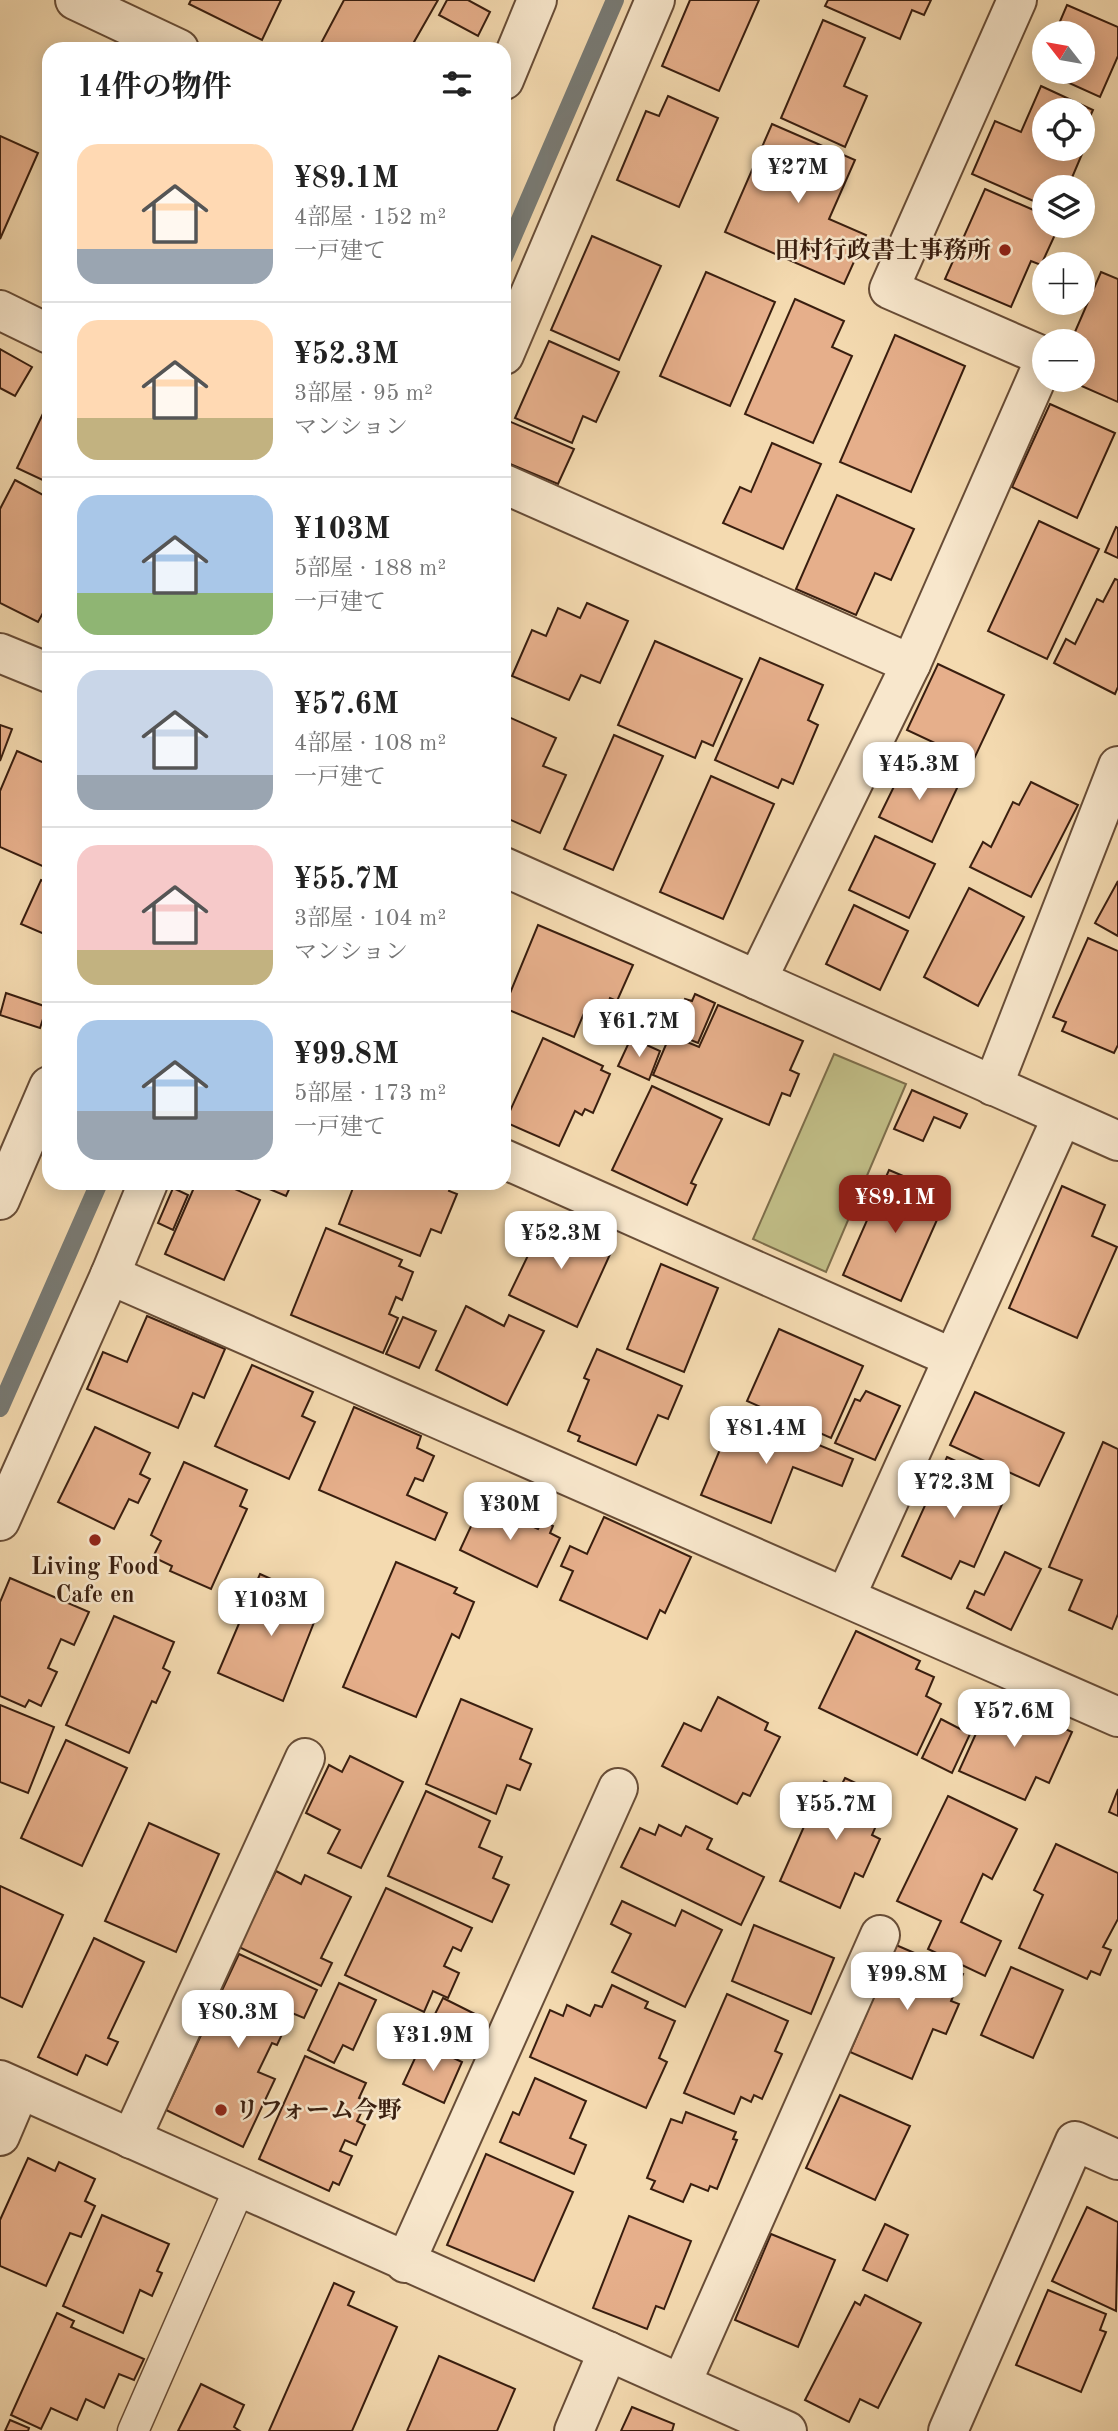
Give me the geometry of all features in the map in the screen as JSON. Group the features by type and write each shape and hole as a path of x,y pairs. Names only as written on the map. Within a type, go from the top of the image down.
{"street":[{"path":"75,0 164,42"},
{"path":"511,63 537,0"},
{"path":"511,339 655,0"},
{"path":"1017,0 890,289 1032,352"},
{"path":"0,310 42,331"},
{"path":"757,980 911,664 1032,388"},
{"path":"511,487 911,664"},
{"path":"0,653 42,670"},
{"path":"993,1086 1118,766"},
{"path":"511,870 1118,1141"},
{"path":"4,1181 42,1101"},
{"path":"846,1596 1062,1117"},
{"path":"511,1162 953,1358"},
{"path":"0,1521 145,1190"},
{"path":"110,1275 1118,1717"},
{"path":"131,2139 305,1758"},
{"path":"405,2263 618,1788"},
{"path":"682,2382 880,1935"},
{"path":"0,2136 10,2085 787,2431"},
{"path":"948,2431 1075,2141 1118,2160"},
{"path":"574,2431 608,2351"}],"lane":[{"path":"134,2431 239,2189"}],"shaded area":[{"path":"834,1054 906,1084 826,1272 753,1239"}],"building":[{"path":"191,0 281,0 262,40 189,4"},
{"path":"344,0 438,0 414,42 322,42"},
{"path":"447,0 468,0 490,12 478,36 439,15"},
{"path":"690,0 759,0 719,91 662,66"},
{"path":"828,0 931,0 924,15 912,10 900,39 825,6"},
{"path":"1067,5 1118,27 1118,56 1100,97 1071,84 1096,84 1096,21 1060,21"},
{"path":"823,20 865,38 844,86 867,96 845,147 781,118"},
{"path":"1041,86 1067,98 1036,98"},
{"path":"668,96 718,118 679,207 617,180 646,111 659,116"},
{"path":"1032,107 1032,161 1079,161 1073,175 1032,175 1032,200 972,174 995,121 1021,132"},
{"path":"772,124 855,160 829,219 866,235 844,284 725,232"},
{"path":"0,136 38,153 0,239"},
{"path":"985,189 1032,209 1032,238 1053,238 1047,252 1032,252 1032,261 1011,307 945,279"},
{"path":"592,236 661,266 619,360 551,330"},
{"path":"706,272 775,302 730,406 660,376"},
{"path":"1101,272 1118,279 1118,402 1095,392 1095,329 1076,329 1082,315 1095,315 1095,286"},
{"path":"795,299 844,321 832,347 852,356 813,443 745,414"},
{"path":"895,335 965,366 911,492 840,462"},
{"path":"549,341 619,372 596,422 583,416 572,443 515,418"},
{"path":"0,349 32,367 15,396 0,388"},
{"path":"1050,404 1115,433 1077,518 1012,487"},
{"path":"42,416 42,480 17,468"},
{"path":"511,422 574,449 558,484 511,464"},
{"path":"772,443 821,464 783,549 723,523 740,487 751,492"},
{"path":"15,480 42,494 42,615 38,622 0,603 0,509"},
{"path":"837,495 914,529 891,580 875,573 856,615 796,589"},
{"path":"1039,521 1099,549 1047,659 988,631"},
{"path":"1116,527 1118,528 1118,558 1105,552"},
{"path":"1115,579 1118,580 1118,687 1115,694 1054,663 1066,639 1075,644 1097,599 1103,602"},
{"path":"587,603 628,621 600,683 581,675 569,700 512,676 532,630 546,636 558,608 580,618"},
{"path":"655,641 742,679 713,746 702,741 695,758 618,725"},
{"path":"760,658 823,685 808,720 818,725 793,784 782,779 778,788 715,760"},
{"path":"938,664 1004,695 973,761 907,730"},
{"path":"511,718 556,738 543,766 566,775 540,833 511,820"},
{"path":"0,725 12,729 0,761"},
{"path":"614,735 663,756 613,870 564,849"},
{"path":"17,751 42,762 42,866 0,847 0,791"},
{"path":"906,762 958,786 932,842 879,817"},
{"path":"711,776 774,804 723,919 660,892"},
{"path":"1031,782 1078,805 1031,897 970,867 983,842 991,847 1013,802 1019,805"},
{"path":"875,836 935,864 909,918 849,890"},
{"path":"41,880 42,933 21,924"},
{"path":"1118,881 1118,936 1095,923"},
{"path":"969,888 1024,917 978,1006 924,977"},
{"path":"854,905 908,931 880,990 826,964"},
{"path":"538,925 633,965 617,1001 610,998 604,1014 587,1006 574,1037 511,1011 511,991"},
{"path":"1088,938 1118,951 1118,1045 1114,1053 1062,1031 1066,1022 1053,1017"},
{"path":"6,993 42,1005 40,1028 0,1015"},
{"path":"695,994 715,1003 698,1043 671,1032 685,999 692,1001"},
{"path":"718,1005 803,1041 790,1070 799,1074 790,1096 782,1093 769,1125 653,1075 670,1035 699,1047"},
{"path":"543,1038 603,1066 601,1070 610,1074 593,1113 585,1109 582,1115 575,1111 559,1146 511,1125 511,1109"},
{"path":"631,1038 660,1051 649,1080 618,1066"},
{"path":"652,1086 722,1119 691,1183 696,1185 687,1205 612,1170"},
{"path":"912,1090 967,1114 960,1128 934,1117 923,1141 894,1129"},
{"path":"889,1170 948,1195 901,1301 843,1275"},
{"path":"1062,1186 1105,1205 1092,1236 1117,1247 1077,1338 1009,1308"},
{"path":"172,1190 188,1195 173,1230 158,1223"},
{"path":"193,1190 237,1190 260,1200 224,1280 165,1254"},
{"path":"272,1190 289,1190 286,1196"},
{"path":"352,1190 449,1190 457,1194 441,1233 431,1229 420,1256 339,1224"},
{"path":"555,1214 579,1225 575,1233 612,1250 577,1327 509,1295 545,1220 551,1222"},
{"path":"326,1228 402,1260 399,1266 413,1272 402,1300 396,1297 389,1314 398,1318 383,1353 291,1315"},
{"path":"661,1264 718,1288 684,1372 627,1349"},
{"path":"466,1306 504,1326 509,1315 544,1331 507,1405 436,1370"},
{"path":"147,1316 225,1349 204,1398 193,1393 178,1428 87,1389 103,1352 127,1362"},
{"path":"403,1317 436,1331 419,1368 386,1354"},
{"path":"779,1329 863,1366 831,1438 747,1401"},
{"path":"597,1349 682,1386 668,1419 658,1415 636,1465 578,1441 580,1436 568,1431 589,1380 584,1378"},
{"path":"252,1365 313,1392 302,1416 315,1422 289,1479 215,1446"},
{"path":"866,1391 900,1406 875,1460 835,1443 855,1399 860,1401"},
{"path":"975,1392 1064,1433 1039,1486 950,1445"},
{"path":"354,1407 421,1436 417,1448 434,1456 423,1481 415,1478 407,1495 447,1513 435,1540 319,1490"},
{"path":"736,1411 853,1459 842,1486 793,1467 771,1523 701,1495"},
{"path":"95,1427 150,1453 140,1474 150,1479 138,1503 129,1499 114,1529 58,1502"},
{"path":"1103,1442 1118,1449 1118,1614 1112,1629 1069,1610 1082,1580 1049,1567"},
{"path":"947,1457 997,1480 990,1493 1004,1500 974,1567 960,1561 951,1579 902,1556"},
{"path":"184,1462 247,1490 240,1506 247,1509 211,1589 170,1571 172,1566 153,1557 161,1541 151,1535"},
{"path":"485,1496 523,1514 520,1521 538,1529 542,1521 553,1526 550,1533 560,1538 537,1587 460,1550"},
{"path":"604,1517 691,1557 665,1613 660,1610 647,1639 560,1600 573,1571 561,1566 570,1546 587,1554"},
{"path":"1005,1552 1041,1569 1011,1630 967,1608 975,1591 984,1595"},
{"path":"396,1562 457,1588 454,1593 474,1602 459,1638 452,1634 416,1717 343,1687"},
{"path":"260,1574 322,1602 283,1701 218,1673"},
{"path":"10,1578 89,1612 74,1645 61,1639 48,1668 57,1672 41,1706 29,1700 25,1707 0,1696 0,1602"},
{"path":"114,1616 174,1642 163,1668 170,1672 156,1703 152,1701 129,1753 66,1725"},
{"path":"856,1631 920,1661 916,1669 934,1677 926,1696 941,1704 917,1755 819,1708"},
{"path":"993,1696 1072,1732 1049,1783 1036,1777 1025,1800 959,1771"},
{"path":"718,1697 768,1723 765,1730 780,1737 750,1796 743,1793 737,1804 662,1766 684,1723 701,1731"},
{"path":"461,1699 532,1729 520,1759 531,1764 520,1790 507,1785 496,1814 426,1784"},
{"path":"0,1705 54,1727 28,1793 0,1782"},
{"path":"941,1719 970,1734 952,1773 922,1758"},
{"path":"66,1740 127,1768 82,1866 21,1838"},
{"path":"350,1756 403,1782 361,1868 328,1853 340,1830 306,1813 329,1765 342,1772"},
{"path":"845,1778 888,1798 872,1835 880,1839 863,1877 855,1873 840,1908 780,1881 824,1781 840,1788"},
{"path":"1118,1789 1118,1816 1109,1812"},
{"path":"426,1791 490,1821 479,1847 502,1857 493,1878 509,1885 492,1922 388,1876"},
{"path":"948,1796 1017,1829 992,1879 983,1874 961,1922 1001,1941 985,1976 928,1949 941,1921 897,1901"},
{"path":"149,1823 219,1854 176,1952 105,1921"},
{"path":"659,1825 681,1836 686,1826 712,1839 707,1849 764,1877 741,1925 621,1867 640,1828 655,1835"},
{"path":"1056,1844 1118,1873 1118,1919 1103,1947 1111,1950 1100,1975 1091,1971 1087,1979 1019,1948 1043,1895 1034,1890"},
{"path":"276,1871 301,1884 305,1875 351,1897 321,1958 332,1963 321,1986 239,1947"},
{"path":"0,1886 63,1915 22,2007 0,1997"},
{"path":"386,1888 472,1928 461,1951 453,1947 444,1966 459,1973 448,1998 433,1991 424,2012 345,1975"},
{"path":"622,1901 675,1926 682,1910 722,1930 685,2007 612,1972 631,1934 611,1924"},
{"path":"754,1925 834,1958 811,2014 732,1981"},
{"path":"94,1938 144,1962 108,2038 118,2042 107,2065 86,2055 77,2075 38,2057"},
{"path":"896,1945 963,1974 951,2001 959,2004 946,2034 933,2029 912,2079 850,2052"},
{"path":"239,1954 317,1990 304,2018 292,2013 277,2045 272,2043 258,2072 275,2079 243,2147 166,2110"},
{"path":"1011,1967 1063,1990 1033,2058 981,2035"},
{"path":"339,1983 376,2000 353,2050 343,2045 334,2063 308,2050"},
{"path":"612,1985 648,2002 645,2008 675,2021 659,2058 667,2062 646,2108 530,2057 550,2010 563,2016 567,2005 590,2016 595,2005 602,2007"},
{"path":"727,1994 788,2021 775,2051 782,2054 762,2099 754,2095 751,2102 741,2097 734,2114 684,2093"},
{"path":"443,1998 483,2018 465,2056 424,2036"},
{"path":"422,2043 462,2062 444,2103 403,2084"},
{"path":"305,2056 366,2083 359,2098 367,2101 357,2121 365,2125 356,2145 345,2140 340,2151 352,2156 339,2185 333,2182 329,2191 259,2159"},
{"path":"535,2078 586,2101 570,2138 586,2145 574,2174 500,2142 513,2112 519,2115"},
{"path":"840,2095 910,2126 875,2200 806,2168"},
{"path":"686,2112 736,2132 733,2139 737,2140 717,2189 710,2186 708,2191 691,2184 683,2202 651,2189 655,2181 647,2178 671,2119 682,2123"},
{"path":"486,2154 573,2192 534,2281 447,2245"},
{"path":"28,2158 55,2171 59,2162 95,2179 85,2201 95,2206 81,2237 70,2233 46,2286 0,2266 0,2220"},
{"path":"1087,2207 1118,2222 1116,2311 1052,2281"},
{"path":"102,2215 169,2244 157,2271 162,2273 152,2296 140,2290 123,2333 63,2306"},
{"path":"629,2216 691,2241 664,2309 656,2306 647,2329 593,2308"},
{"path":"885,2224 908,2235 887,2281 863,2270"},
{"path":"771,2234 835,2260 798,2347 735,2320"},
{"path":"334,2283 354,2292 348,2305 397,2327 352,2431 269,2431"},
{"path":"1048,2290 1106,2314 1100,2330 1106,2332 1081,2392 1016,2365"},
{"path":"865,2295 921,2323 878,2408 860,2399 849,2422 805,2400 855,2302 860,2305"},
{"path":"57,2313 74,2321 71,2327 144,2359 134,2380 119,2374 104,2408 86,2399 77,2420 51,2408 41,2429 11,2415"},
{"path":"439,2356 515,2389 497,2431 407,2431"},
{"path":"201,2384 244,2405 234,2427 240,2431 178,2431"},
{"path":"632,2407 674,2424 672,2431 621,2431"},
{"path":"10,2420 29,2428 28,2431 5,2431"}],"waterway":[{"path":"511,241 615,0"},
{"path":"0,1408 96,1190"}],"place":[{"name":"田村行政書士事務所","path":"1005,250"},
{"name":"Living Food Cafe en","path":"95,1540"},
{"name":"リフォーム今野","path":"221,2110"}]}
